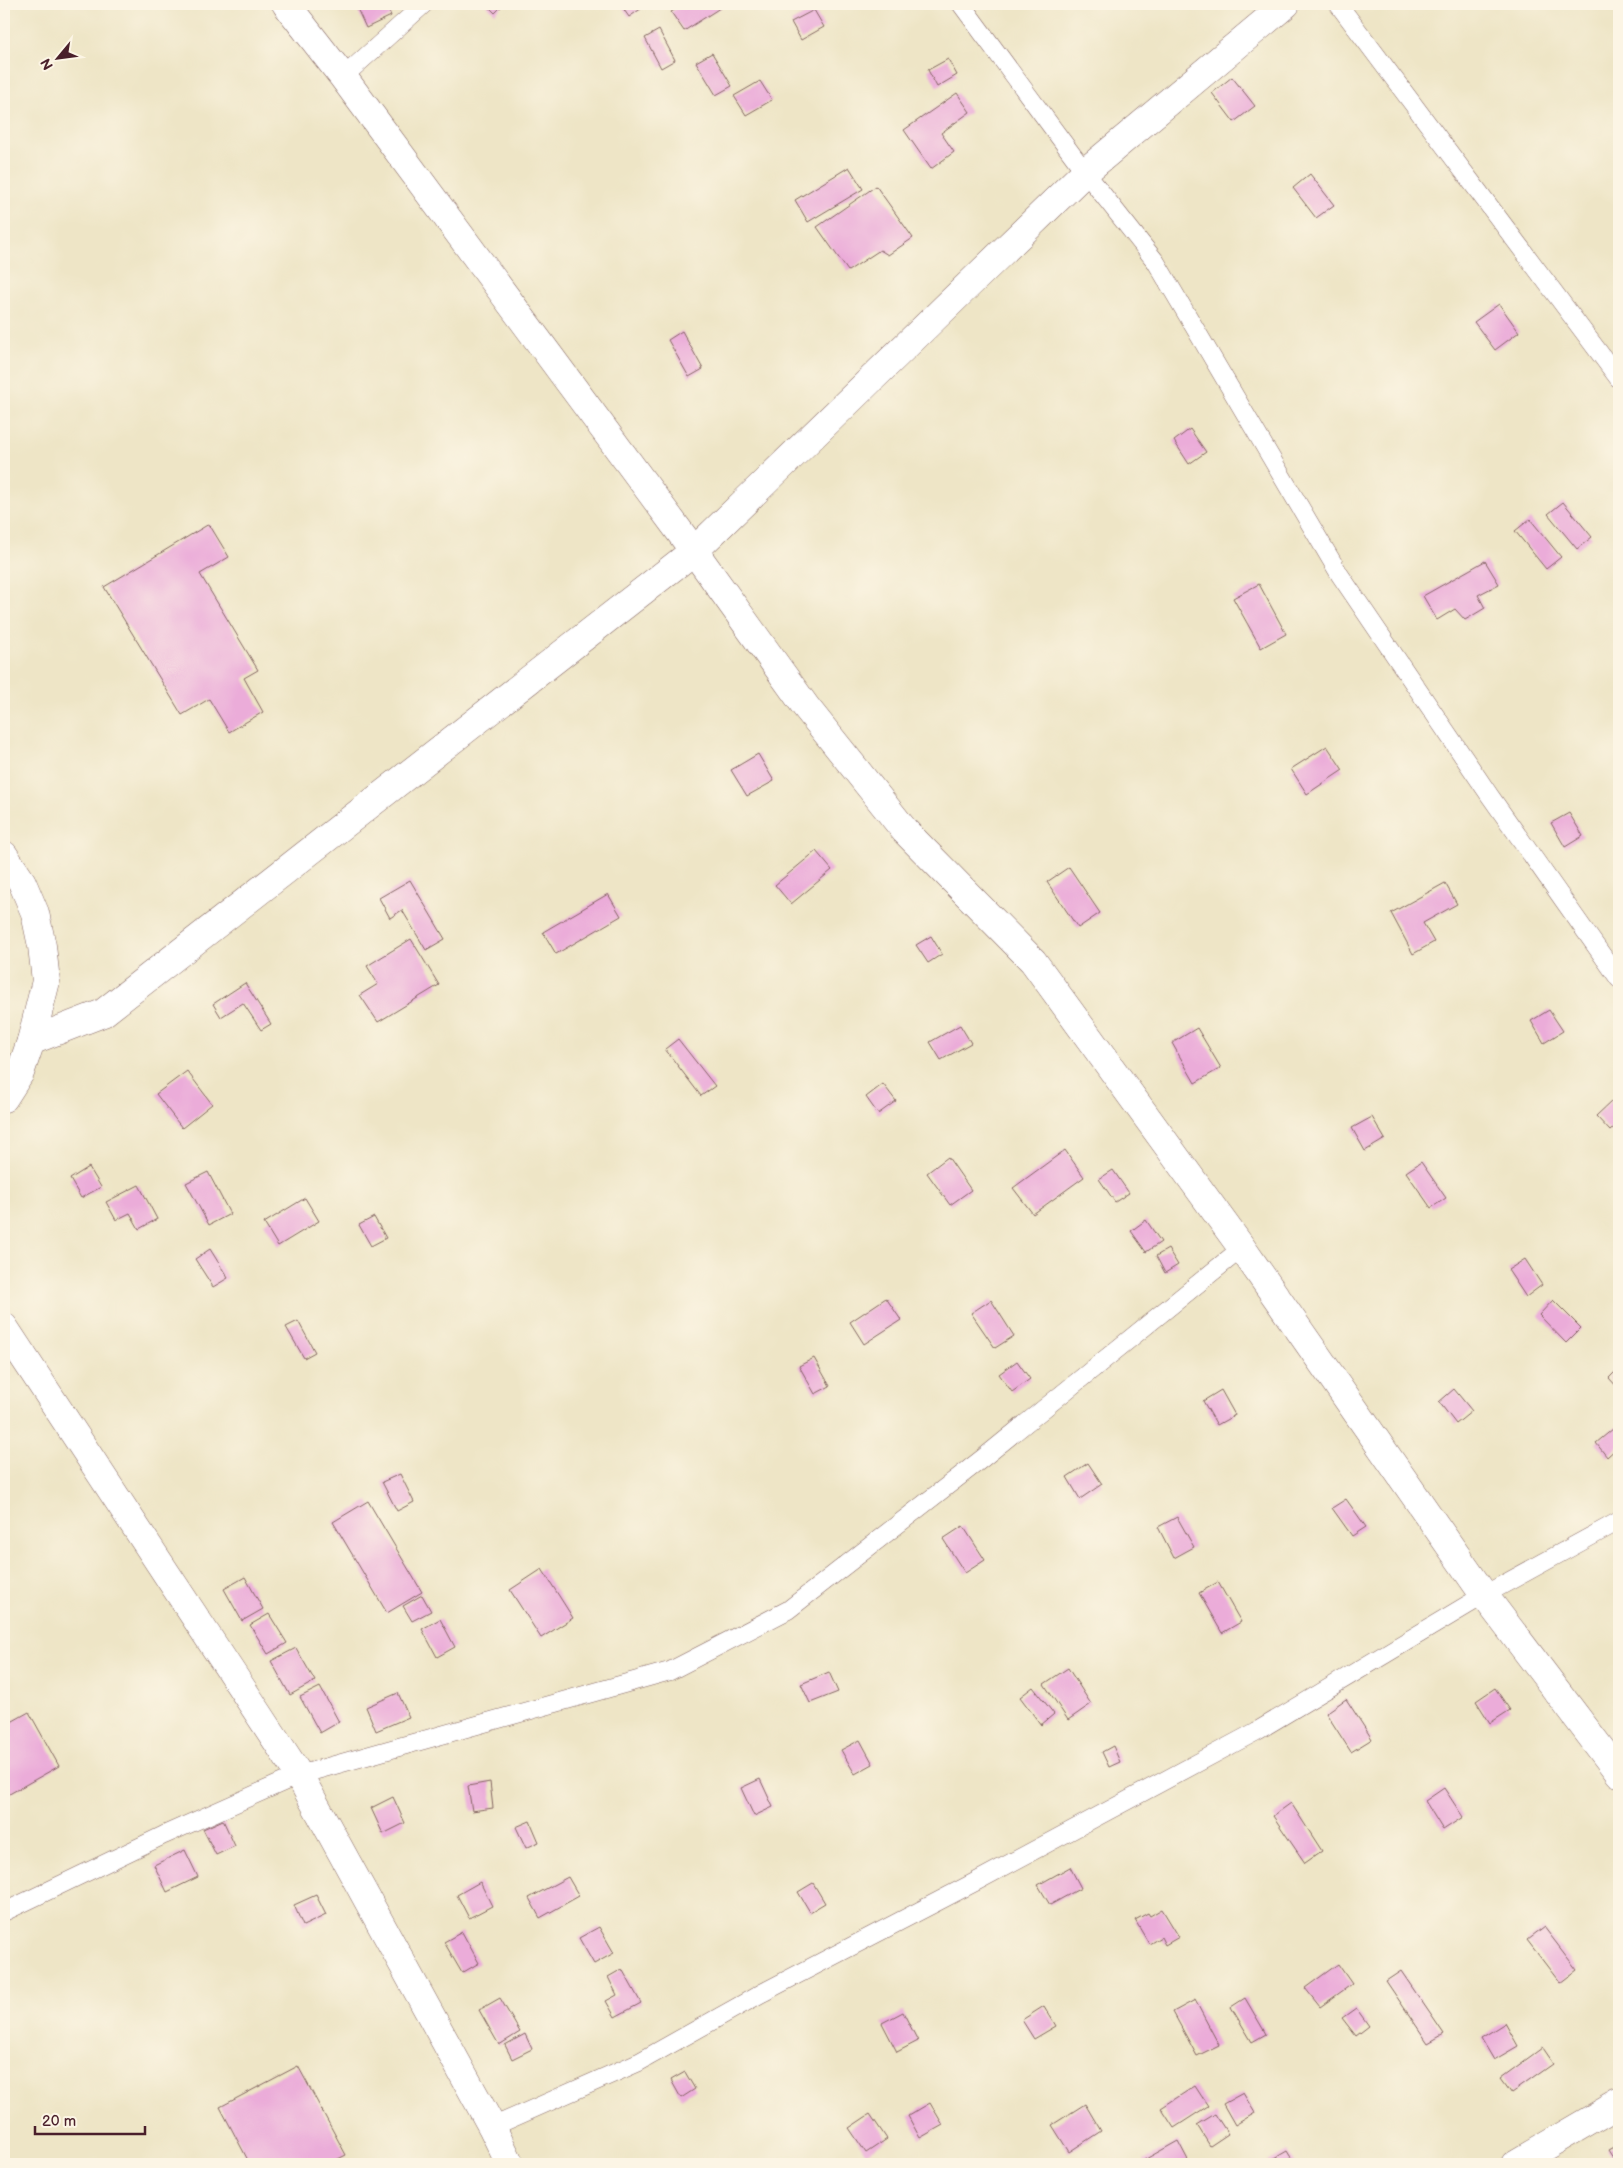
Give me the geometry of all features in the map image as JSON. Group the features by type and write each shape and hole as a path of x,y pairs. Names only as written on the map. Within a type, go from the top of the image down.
{"street":[{"path":"286,4 344,77 694,551 806,707 904,831 1033,961 1242,1248 1484,1595 1619,1773"},
{"path":"31,1040 103,1013 694,551 1085,172 1286,4"},
{"path":"4,855 22,882 35,913 42,946 46,981 31,1040 20,1073 4,1098"},
{"path":"4,1327 299,1775 492,2127 510,2164"},
{"path":"1515,2164 1619,2103"}],"lane":[{"path":"344,77 424,4"},
{"path":"961,4 1085,172 1156,262 1340,575 1490,796 1619,980"},
{"path":"1338,4 1619,379"},
{"path":"4,1912 164,1835 299,1775 670,1671 788,1610 983,1458 1242,1248"},
{"path":"492,2127 639,2062 762,1993 1257,1731 1484,1595 1619,1521"}],"building":[{"path":"355,4 386,4 391,16 366,28"},
{"path":"486,4 504,4 495,13"},
{"path":"620,4 643,4 645,6 629,17"},
{"path":"684,4 726,4 684,31 671,12"},
{"path":"814,10 824,27 801,40 791,22"},
{"path":"659,30 675,60 661,68 645,38"},
{"path":"712,53 732,86 716,95 696,62"},
{"path":"948,59 957,75 937,87 928,70"},
{"path":"1232,77 1255,106 1234,122 1212,93"},
{"path":"760,81 772,100 746,115 734,96"},
{"path":"957,93 970,112 941,133 954,152 931,169 904,130"},
{"path":"849,167 863,189 808,222 795,200"},
{"path":"1310,174 1334,205 1316,218 1293,188"},
{"path":"876,186 913,238 888,255 880,250 848,271 817,227"},
{"path":"1499,304 1519,332 1495,350 1474,322"},
{"path":"682,331 703,369 689,377 668,340"},
{"path":"1190,429 1206,452 1189,464 1174,441"},
{"path":"1563,502 1592,537 1577,549 1548,514"},
{"path":"1530,519 1561,557 1546,569 1515,531"},
{"path":"209,524 229,557 200,574 258,670 244,678 263,712 229,732 209,699 182,715 104,587"},
{"path":"1485,561 1499,584 1478,595 1485,608 1465,620 1455,609 1437,620 1423,596"},
{"path":"1259,584 1286,634 1261,648 1233,598"},
{"path":"1327,746 1343,770 1307,794 1291,769"},
{"path":"758,754 774,781 747,796 731,770"},
{"path":"1569,813 1583,836 1565,847 1551,823"},
{"path":"816,851 832,870 791,904 775,885"},
{"path":"1069,867 1100,913 1078,928 1047,882"},
{"path":"410,880 445,939 426,950 402,910 390,918 379,898"},
{"path":"1445,883 1457,904 1423,923 1434,942 1413,954 1391,913"},
{"path":"608,894 621,916 556,954 543,932"},
{"path":"931,936 942,954 928,963 916,945"},
{"path":"411,939 439,985 378,1022 360,995 378,984 367,966"},
{"path":"245,983 271,1024 261,1030 243,1003 221,1017 213,1004"},
{"path":"1549,1010 1563,1031 1544,1043 1531,1021"},
{"path":"960,1025 971,1043 941,1060 930,1042"},
{"path":"1197,1028 1221,1068 1195,1083 1172,1043"},
{"path":"678,1039 715,1086 701,1096 665,1049"},
{"path":"187,1071 212,1104 182,1128 156,1094"},
{"path":"883,1084 896,1101 878,1114 866,1097"},
{"path":"1612,1101 1619,1109 1619,1123 1610,1131 1596,1116"},
{"path":"1372,1117 1385,1139 1365,1151 1352,1128"},
{"path":"1065,1150 1084,1177 1033,1214 1013,1188"},
{"path":"948,1157 971,1190 950,1205 927,1173"},
{"path":"1421,1162 1446,1198 1431,1208 1406,1172"},
{"path":"89,1167 101,1187 81,1198 70,1179"},
{"path":"1113,1170 1129,1193 1115,1202 1099,1179"},
{"path":"208,1172 230,1214 209,1225 186,1183"},
{"path":"139,1185 157,1219 139,1229 130,1213 116,1220 106,1202"},
{"path":"305,1198 319,1221 278,1246 264,1223"},
{"path":"374,1217 386,1238 371,1246 359,1225"},
{"path":"1146,1220 1161,1242 1146,1252 1131,1231"},
{"path":"210,1249 228,1278 213,1287 195,1259"},
{"path":"1168,1249 1178,1265 1165,1273 1156,1256"},
{"path":"1525,1259 1542,1285 1526,1297 1508,1270"},
{"path":"886,1298 901,1320 864,1344 850,1322"},
{"path":"991,1300 1014,1336 995,1348 971,1313"},
{"path":"1553,1300 1581,1328 1566,1343 1539,1315"},
{"path":"298,1321 315,1352 304,1358 286,1327"},
{"path":"814,1358 830,1386 815,1394 799,1366"},
{"path":"1017,1361 1030,1379 1012,1392 999,1374"},
{"path":"1619,1368 1619,1389 1609,1378"},
{"path":"1454,1389 1472,1411 1456,1424 1439,1402"},
{"path":"1221,1390 1235,1415 1217,1425 1203,1401"},
{"path":"1619,1424 1619,1446 1607,1457 1596,1443"},
{"path":"1088,1463 1102,1484 1080,1499 1067,1477"},
{"path":"400,1474 414,1502 397,1511 382,1482"},
{"path":"1346,1499 1366,1527 1352,1536 1332,1508"},
{"path":"368,1501 422,1592 387,1613 333,1522"},
{"path":"1177,1517 1194,1547 1174,1558 1158,1527"},
{"path":"963,1526 985,1560 965,1573 943,1539"},
{"path":"542,1569 573,1618 541,1638 510,1590"},
{"path":"245,1577 263,1609 242,1621 224,1589"},
{"path":"1218,1582 1241,1622 1222,1633 1199,1593"},
{"path":"422,1595 431,1611 412,1621 403,1606"},
{"path":"269,1614 287,1643 268,1654 250,1625"},
{"path":"440,1619 455,1647 437,1657 422,1629"},
{"path":"296,1648 315,1681 290,1695 271,1661"},
{"path":"1068,1668 1091,1704 1068,1720 1044,1684"},
{"path":"829,1672 838,1692 810,1703 801,1684"},
{"path":"320,1687 339,1722 320,1733 300,1697"},
{"path":"1033,1687 1054,1714 1041,1725 1020,1697"},
{"path":"1495,1688 1510,1710 1490,1723 1476,1701"},
{"path":"398,1693 409,1717 376,1731 366,1707"},
{"path":"1346,1699 1372,1739 1351,1752 1326,1713"},
{"path":"29,1712 59,1766 4,1797 4,1726"},
{"path":"860,1740 873,1764 855,1774 841,1750"},
{"path":"1113,1746 1120,1762 1109,1767 1102,1752"},
{"path":"760,1779 773,1807 754,1816 741,1788"},
{"path":"490,1782 493,1808 472,1811 468,1786"},
{"path":"1444,1788 1463,1817 1443,1830 1425,1801"},
{"path":"393,1797 405,1823 383,1834 371,1808"},
{"path":"1291,1803 1322,1851 1305,1863 1273,1816"},
{"path":"223,1820 235,1846 216,1855 203,1829"},
{"path":"530,1821 539,1842 526,1848 516,1827"},
{"path":"185,1850 198,1877 167,1892 154,1865"},
{"path":"1070,1867 1081,1888 1050,1905 1038,1885"},
{"path":"568,1877 579,1896 540,1918 529,1898"},
{"path":"480,1882 492,1906 469,1918 457,1895"},
{"path":"813,1883 825,1903 810,1912 798,1892"},
{"path":"316,1895 326,1915 303,1926 294,1905"},
{"path":"1162,1909 1179,1937 1165,1945 1161,1937 1149,1944 1135,1920 1148,1913 1150,1916"},
{"path":"599,1927 614,1953 594,1964 579,1938"},
{"path":"1544,1927 1577,1970 1560,1983 1527,1940"},
{"path":"462,1932 479,1963 462,1973 444,1942"},
{"path":"1338,1964 1352,1984 1320,2007 1305,1988"},
{"path":"622,1969 641,2003 615,2017 606,2001 617,1995 608,1977"},
{"path":"1401,1971 1444,2034 1428,2043 1386,1981"},
{"path":"500,1998 520,2032 499,2045 479,2010"},
{"path":"1245,1998 1266,2034 1252,2042 1231,2007"},
{"path":"1195,2000 1219,2045 1197,2056 1173,2012"},
{"path":"1044,2006 1056,2026 1034,2039 1022,2020"},
{"path":"1356,2008 1369,2026 1356,2036 1342,2018"},
{"path":"903,2012 918,2041 897,2052 882,2023"},
{"path":"1505,2023 1518,2046 1494,2060 1481,2038"},
{"path":"525,2034 532,2049 512,2059 505,2045"},
{"path":"1542,2048 1553,2064 1512,2093 1501,2078"},
{"path":"298,2066 346,2155 328,2164 250,2164 220,2107"},
{"path":"685,2072 695,2089 681,2098 671,2080"},
{"path":"1195,2086 1208,2106 1174,2128 1161,2108"},
{"path":"1243,2093 1255,2113 1235,2125 1223,2104"},
{"path":"930,2103 943,2125 920,2138 908,2116"},
{"path":"1085,2104 1101,2131 1069,2152 1052,2125"},
{"path":"870,2114 887,2139 866,2153 849,2128"},
{"path":"1215,2114 1228,2134 1210,2146 1197,2125"},
{"path":"1178,2141 1188,2160 1182,2164 1146,2164 1144,2160"},
{"path":"1619,2144 1619,2164 1617,2164 1608,2150"},
{"path":"1287,2151 1295,2164 1269,2164 1268,2162"}]}
